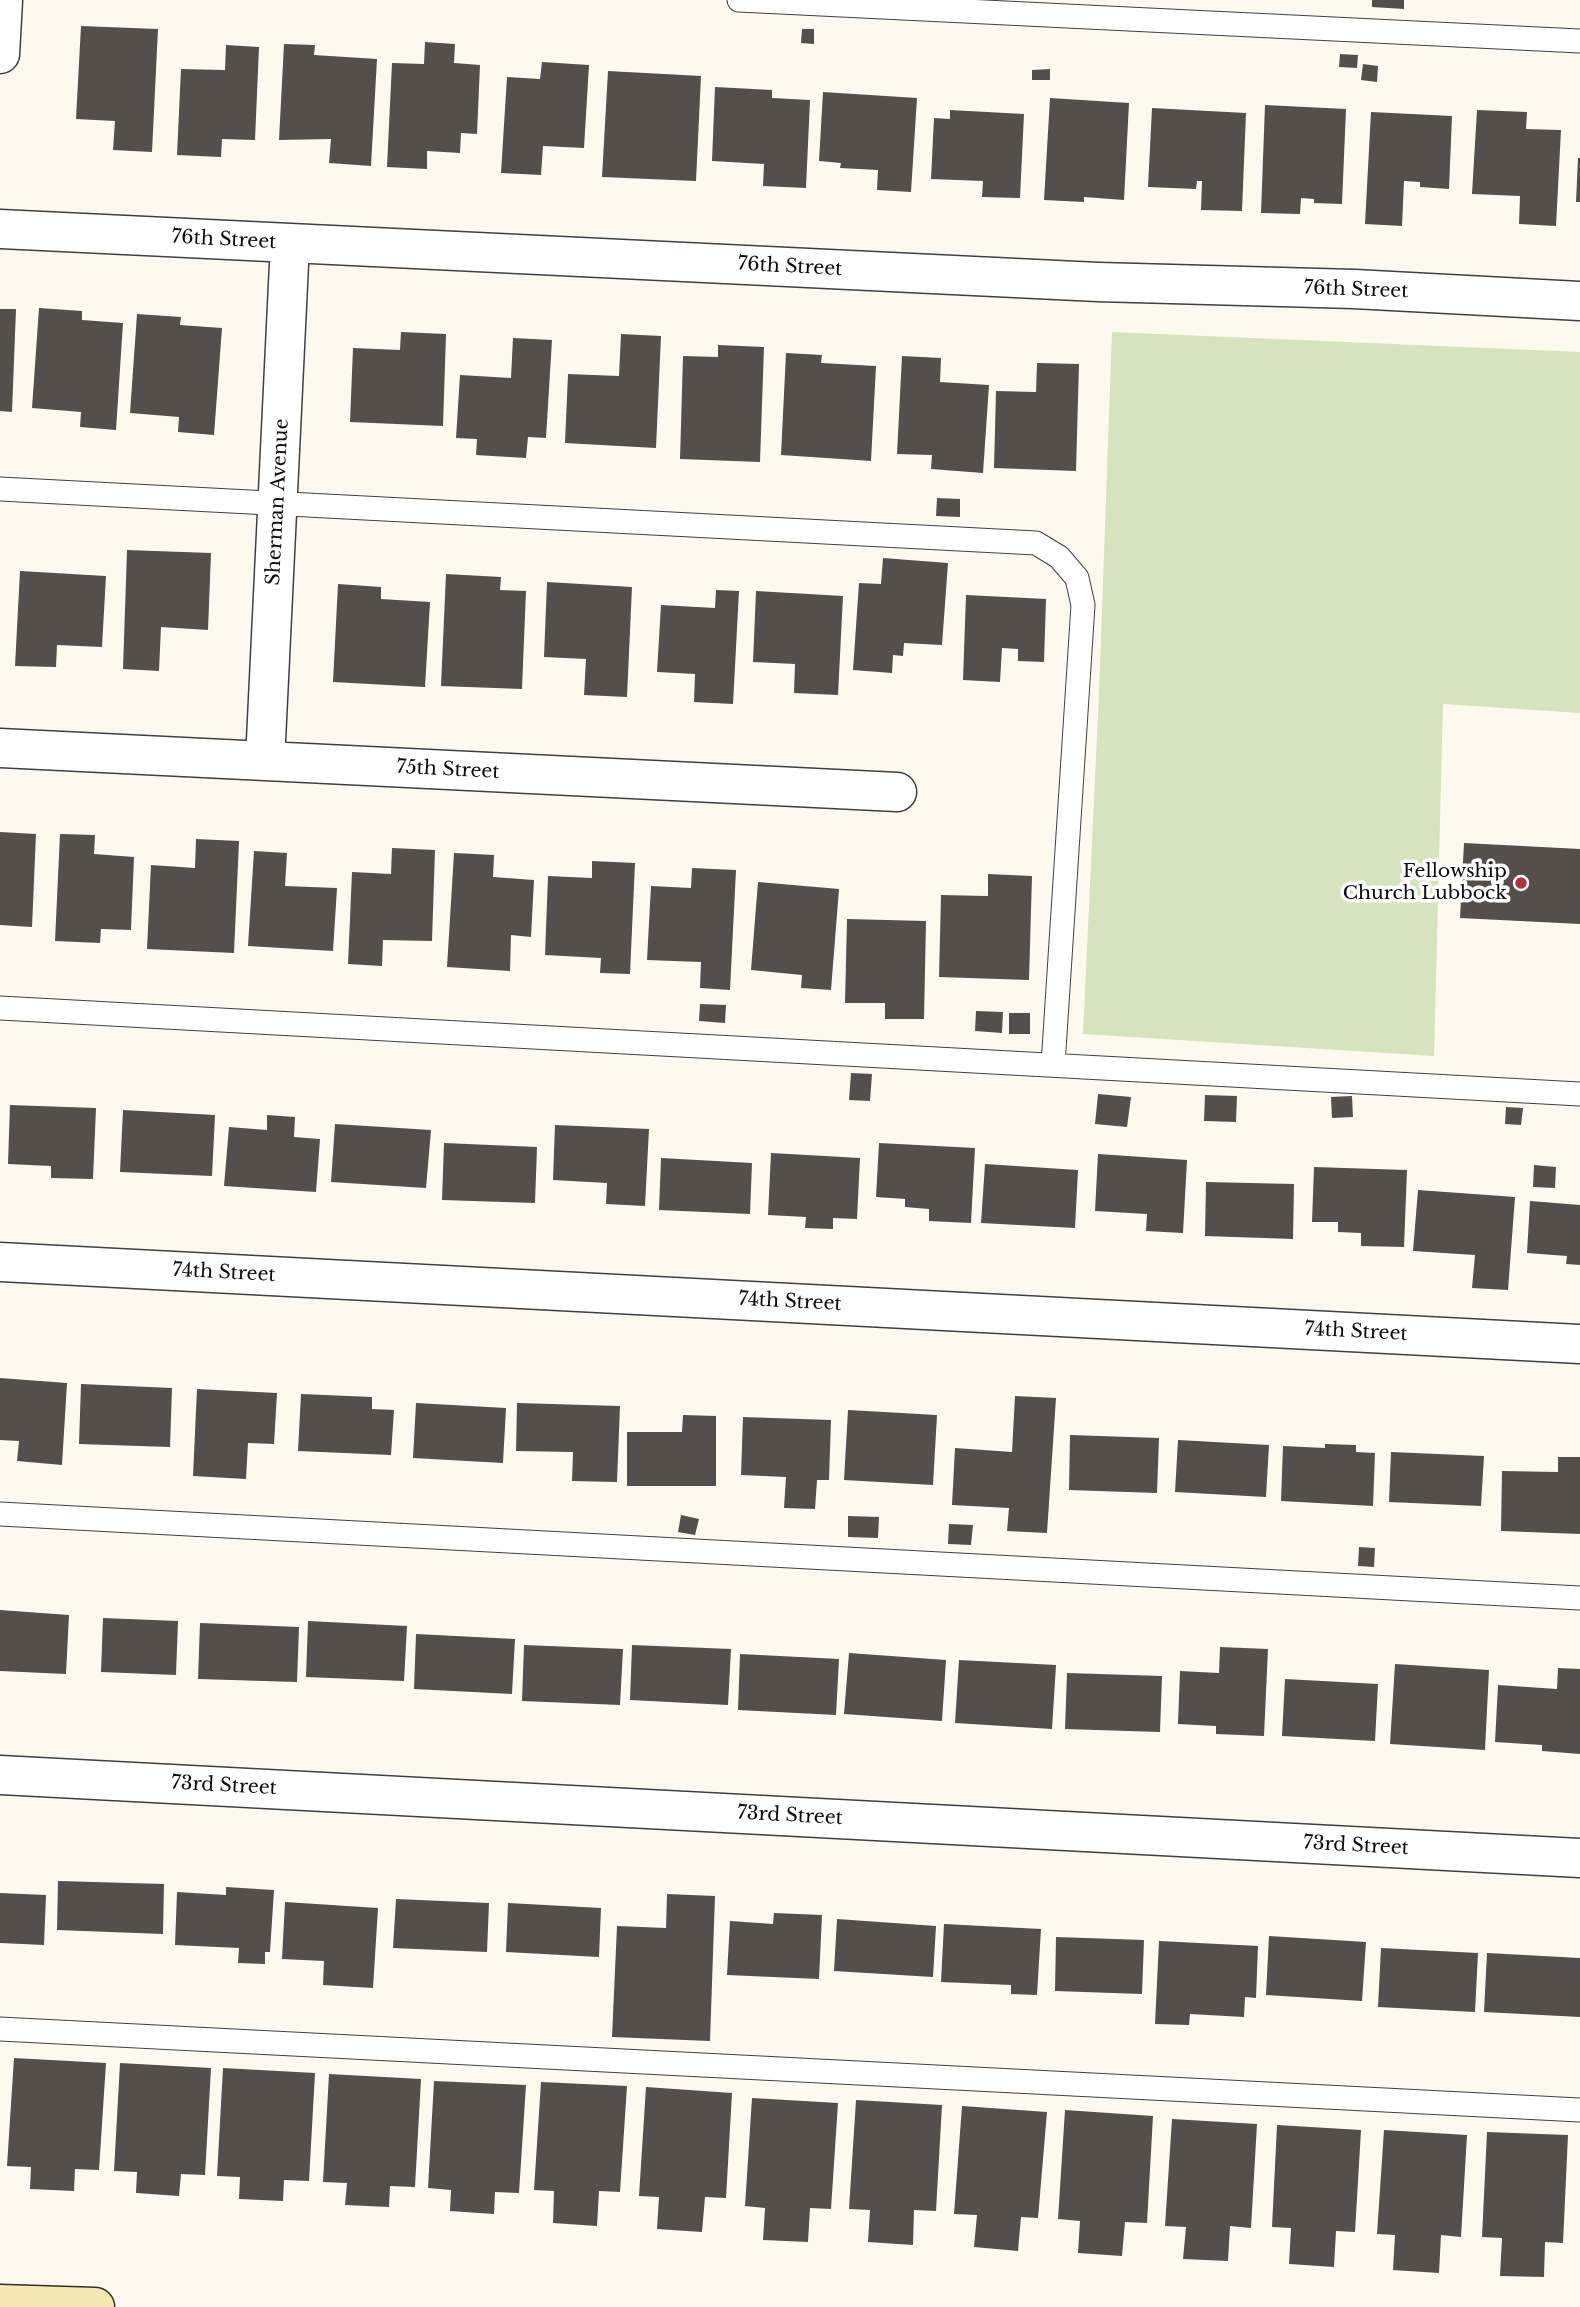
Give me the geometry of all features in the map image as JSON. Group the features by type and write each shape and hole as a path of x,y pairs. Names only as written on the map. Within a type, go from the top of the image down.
{"main road":[{"path":"0,2304 95,2307"}],"street":[{"path":"0,54 4,0"},
{"name":"76th Street","path":"0,229 1098,282 1353,289 1580,301"},
{"name":"Sherman Avenue","path":"265,761 290,243"},
{"name":"75th Street","path":"0,748 897,792"},
{"name":"74th Street","path":"0,1262 1580,1344"},
{"name":"73rd Street","path":"0,1774 1580,1858"}],"lane":[{"path":"739,0 1580,41"},
{"path":"0,489 1036,543 1059,557 1077,578 1083,605 1053,1065"},
{"path":"0,1008 1580,1094"},
{"path":"0,1514 1580,1598"},
{"path":"0,2029 1580,2110"}],"green space":[{"path":"1112,332 1580,352 1580,713 1443,704 1434,1056 1083,1034"}],"building":[{"path":"1372,0 1404,0 1404,9 1372,7"},
{"path":"81,26 158,29 152,152 113,150 115,121 76,119"},
{"path":"802,29 814,29 814,44 801,43"},
{"path":"425,42 455,44 454,63 480,65 477,134 461,133 460,153 427,151 427,169 387,167 392,63 424,64"},
{"path":"284,44 315,45 314,55 377,59 371,166 329,163 331,139 279,140"},
{"path":"226,45 259,47 255,140 222,139 221,157 177,155 181,69 225,70"},
{"path":"1340,54 1358,55 1357,68 1339,67"},
{"path":"542,62 589,65 584,148 543,146 541,175 501,173 507,77 540,79"},
{"path":"1363,64 1378,66 1377,82 1361,80"},
{"path":"1050,69 1050,80 1032,80 1032,70"},
{"path":"608,71 701,76 696,181 602,177"},
{"path":"715,87 772,90 772,98 810,100 806,188 763,186 764,164 712,161"},
{"path":"823,92 917,98 911,192 877,190 878,170 840,168 841,163 819,161"},
{"path":"1050,98 1129,103 1124,200 1084,197 1084,202 1044,200"},
{"path":"1265,105 1346,109 1342,204 1314,203 1314,199 1301,198 1300,214 1261,213"},
{"path":"1152,108 1246,113 1242,211 1201,210 1202,181 1197,181 1196,189 1148,187"},
{"path":"950,110 1024,114 1020,198 982,197 983,181 931,179 934,118 950,119"},
{"path":"1477,110 1527,112 1526,129 1561,130 1556,226 1519,224 1520,196 1472,194"},
{"path":"1371,112 1452,116 1449,189 1420,187 1420,182 1404,181 1402,226 1365,224"},
{"path":"1578,158 1580,202 1576,202"},
{"path":"39,308 82,311 82,320 123,323 116,430 80,427 81,412 32,408"},
{"path":"0,309 16,309 12,412 0,411"},
{"path":"137,314 181,317 180,325 222,328 214,435 178,432 179,417 130,413"},
{"path":"401,332 446,334 443,426 350,422 353,348 400,350"},
{"path":"621,334 661,336 656,448 565,443 568,374 619,376"},
{"path":"513,338 552,340 546,438 528,437 526,458 476,455 477,439 456,438 460,375 511,378"},
{"path":"718,345 764,347 760,462 680,459 683,356 718,357"},
{"path":"786,353 822,355 821,363 876,366 871,461 781,455"},
{"path":"902,356 941,358 940,382 989,385 983,473 931,469 932,455 897,454"},
{"path":"1037,363 1079,364 1076,471 994,468 996,391 1036,392"},
{"path":"937,498 960,499 960,517 936,516"},
{"path":"127,550 211,553 208,630 161,627 159,671 123,669"},
{"path":"883,558 948,563 942,645 904,643 903,656 893,655 892,673 853,670 859,583 881,584"},
{"path":"20,571 106,576 102,647 57,645 56,667 15,666"},
{"path":"446,574 501,577 500,590 526,591 522,689 441,686"},
{"path":"547,582 632,587 627,697 584,695 586,659 544,657"},
{"path":"338,584 381,587 381,599 430,602 425,687 333,682"},
{"path":"716,590 739,591 733,704 694,702 695,674 657,672 661,605 715,608"},
{"path":"756,591 843,596 838,695 794,693 795,664 753,662"},
{"path":"966,595 1046,599 1044,662 1018,661 1018,649 1002,648 1000,682 963,680"},
{"path":"0,832 36,834 32,927 0,925"},
{"path":"60,834 95,835 94,854 134,857 131,930 101,929 100,943 55,941"},
{"path":"196,839 239,841 234,953 147,949 151,865 195,868"},
{"name":"Fellowship Church Lubbock","path":"1464,843 1580,849 1580,924 1460,918"},
{"path":"392,848 435,850 432,941 383,940 382,966 348,964 352,872 391,874"},
{"path":"254,851 287,853 285,886 337,888 333,951 248,946"},
{"path":"454,853 494,855 493,877 534,880 531,937 511,935 510,971 447,967"},
{"path":"592,861 635,863 630,974 600,973 601,958 545,955 548,876 592,878"},
{"path":"692,868 736,870 730,990 700,988 701,962 647,960 651,886 691,888"},
{"path":"988,874 1032,876 1029,980 939,977 941,895 988,896"},
{"path":"758,882 839,889 831,990 801,988 802,975 751,970"},
{"path":"847,919 926,921 924,1019 885,1019 885,1003 845,1003"},
{"path":"700,1004 726,1005 725,1023 699,1021"},
{"path":"976,1011 1003,1012 1002,1033 975,1031"},
{"path":"1009,1013 1030,1013 1030,1034 1009,1034"},
{"path":"851,1073 872,1074 870,1101 849,1100"},
{"path":"1098,1094 1131,1097 1127,1127 1095,1124"},
{"path":"1205,1095 1237,1096 1236,1122 1204,1121"},
{"path":"1352,1096 1353,1117 1332,1118 1331,1097"},
{"path":"10,1105 96,1108 93,1179 51,1178 51,1166 8,1164"},
{"path":"1506,1107 1523,1108 1521,1125 1505,1124"},
{"path":"123,1110 215,1115 212,1176 120,1172"},
{"path":"267,1115 295,1117 294,1137 320,1139 316,1192 224,1186 229,1127 267,1130"},
{"path":"335,1124 431,1130 426,1188 331,1182"},
{"path":"555,1125 649,1129 645,1206 606,1204 607,1183 553,1180"},
{"path":"444,1143 537,1147 535,1203 442,1200"},
{"path":"879,1143 975,1148 971,1223 929,1221 929,1209 905,1207 905,1199 876,1197"},
{"path":"771,1153 860,1158 857,1219 833,1218 833,1229 805,1228 806,1217 768,1215"},
{"path":"1098,1154 1187,1160 1183,1233 1146,1231 1147,1214 1095,1211"},
{"path":"661,1158 752,1163 750,1214 659,1210"},
{"path":"985,1164 1078,1170 1075,1228 981,1223"},
{"path":"1534,1165 1556,1167 1555,1188 1533,1187"},
{"path":"1314,1167 1407,1170 1404,1247 1361,1246 1361,1233 1338,1232 1338,1222 1312,1222"},
{"path":"1206,1182 1294,1184 1293,1239 1205,1236"},
{"path":"1418,1190 1515,1197 1508,1290 1472,1288 1475,1255 1413,1251"},
{"path":"1530,1201 1580,1205 1580,1265 1566,1264 1567,1256 1527,1253"},
{"path":"0,1378 67,1383 62,1465 17,1461 19,1441 0,1440"},
{"path":"81,1384 172,1388 170,1447 79,1444"},
{"path":"197,1389 277,1393 274,1444 248,1443 246,1479 193,1476"},
{"path":"301,1394 372,1397 372,1409 394,1410 391,1455 298,1451"},
{"path":"1015,1396 1056,1398 1047,1533 1007,1531 1009,1508 952,1505 955,1448 1012,1452"},
{"path":"416,1403 506,1408 503,1463 413,1458"},
{"path":"517,1403 620,1406 617,1482 572,1481 573,1452 516,1451"},
{"path":"848,1410 937,1415 933,1485 844,1480"},
{"path":"683,1415 716,1416 716,1486 627,1486 627,1432 682,1432"},
{"path":"743,1417 831,1420 829,1480 817,1480 815,1509 784,1508 786,1477 741,1475"},
{"path":"1070,1435 1159,1438 1157,1493 1069,1490"},
{"path":"1178,1440 1269,1445 1266,1497 1175,1492"},
{"path":"1325,1444 1356,1445 1356,1452 1375,1453 1373,1506 1281,1501 1283,1446 1325,1448"},
{"path":"1391,1452 1484,1456 1481,1506 1389,1502"},
{"path":"1558,1457 1580,1457 1580,1534 1501,1531 1502,1471 1558,1472"},
{"path":"681,1515 699,1519 695,1535 678,1532"},
{"path":"848,1516 879,1517 878,1538 848,1537"},
{"path":"949,1524 973,1525 971,1545 948,1544"},
{"path":"1359,1547 1375,1548 1374,1567 1358,1566"},
{"path":"0,1610 69,1615 66,1674 0,1671"},
{"path":"103,1618 178,1621 176,1675 101,1672"},
{"path":"308,1621 407,1626 404,1681 306,1677"},
{"path":"200,1623 299,1627 297,1682 198,1679"},
{"path":"416,1634 515,1639 512,1694 414,1689"},
{"path":"524,1645 623,1649 620,1705 522,1701"},
{"path":"632,1645 731,1649 728,1705 630,1700"},
{"path":"1220,1647 1268,1649 1264,1736 1216,1734 1216,1726 1178,1724 1180,1671 1219,1673"},
{"path":"849,1653 946,1660 942,1721 844,1714"},
{"path":"740,1654 839,1659 836,1715 738,1710"},
{"path":"959,1660 1056,1665 1052,1729 955,1723"},
{"path":"1395,1664 1489,1670 1485,1750 1390,1744"},
{"path":"1558,1668 1580,1669 1580,1754 1542,1751 1542,1745 1495,1742 1498,1685 1557,1689"},
{"path":"1067,1673 1162,1676 1160,1732 1065,1729"},
{"path":"1285,1679 1378,1684 1375,1741 1282,1736"},
{"path":"58,1881 164,1884 163,1934 57,1930"},
{"path":"226,1887 274,1890 270,1952 265,1952 265,1964 238,1963 239,1948 175,1945 177,1892 226,1895"},
{"path":"0,1893 46,1895 44,1945 0,1943"},
{"path":"667,1894 715,1896 710,2041 612,2037 617,1926 666,1928"},
{"path":"396,1899 489,1903 487,1952 393,1948"},
{"path":"285,1902 378,1908 373,1988 323,1985 324,1961 282,1959"},
{"path":"508,1903 601,1908 599,1957 506,1952"},
{"path":"774,1913 822,1915 819,1979 727,1975 730,1921 773,1924"},
{"path":"837,1919 936,1926 933,1977 834,1971"},
{"path":"944,1924 1041,1929 1037,1995 1011,1994 1011,1985 941,1982"},
{"path":"1269,1936 1366,1942 1362,2001 1266,1995"},
{"path":"1056,1937 1144,1940 1142,1994 1055,1991"},
{"path":"1159,1941 1258,1946 1256,1998 1245,1997 1244,2017 1190,2014 1189,2025 1155,2024"},
{"path":"1381,1948 1478,1953 1475,2012 1378,2007"},
{"path":"1487,1953 1580,1958 1580,2017 1484,2012"},
{"path":"14,2058 106,2063 99,2170 75,2169 74,2191 30,2189 31,2167 7,2166"},
{"path":"120,2063 211,2068 205,2175 181,2174 179,2196 136,2193 137,2172 114,2171"},
{"path":"223,2068 315,2073 309,2181 284,2180 283,2201 239,2199 240,2177 217,2176"},
{"path":"329,2074 421,2079 415,2187 390,2186 389,2207 345,2205 347,2183 323,2182"},
{"path":"434,2081 526,2085 519,2193 495,2192 494,2214 450,2211 451,2190 428,2188"},
{"path":"541,2082 627,2086 620,2192 599,2191 597,2226 553,2223 554,2191 534,2190"},
{"path":"646,2087 732,2093 726,2198 705,2197 702,2232 657,2229 659,2197 639,2196"},
{"path":"752,2098 838,2103 831,2209 810,2208 808,2242 763,2240 765,2208 745,2206"},
{"path":"856,2100 942,2105 936,2211 914,2210 913,2245 868,2242 870,2210 849,2209"},
{"path":"962,2106 1047,2112 1038,2218 1021,2217 1018,2251 974,2247 977,2215 954,2214"},
{"path":"1065,2110 1153,2116 1147,2223 1125,2222 1122,2256 1078,2253 1080,2221 1058,2219"},
{"path":"1172,2119 1257,2124 1251,2228 1230,2226 1228,2261 1183,2259 1186,2227 1165,2226"},
{"path":"1277,2125 1361,2130 1355,2232 1336,2231 1334,2267 1289,2264 1291,2228 1272,2227"},
{"path":"1384,2130 1467,2135 1461,2237 1441,2235 1439,2273 1393,2270 1395,2235 1377,2234"},
{"path":"1487,2132 1568,2135 1563,2243 1545,2242 1544,2277 1500,2276 1502,2238 1482,2237"}],"place":[{"name":"Fellowship Church Lubbock","path":"1521,883"}]}
